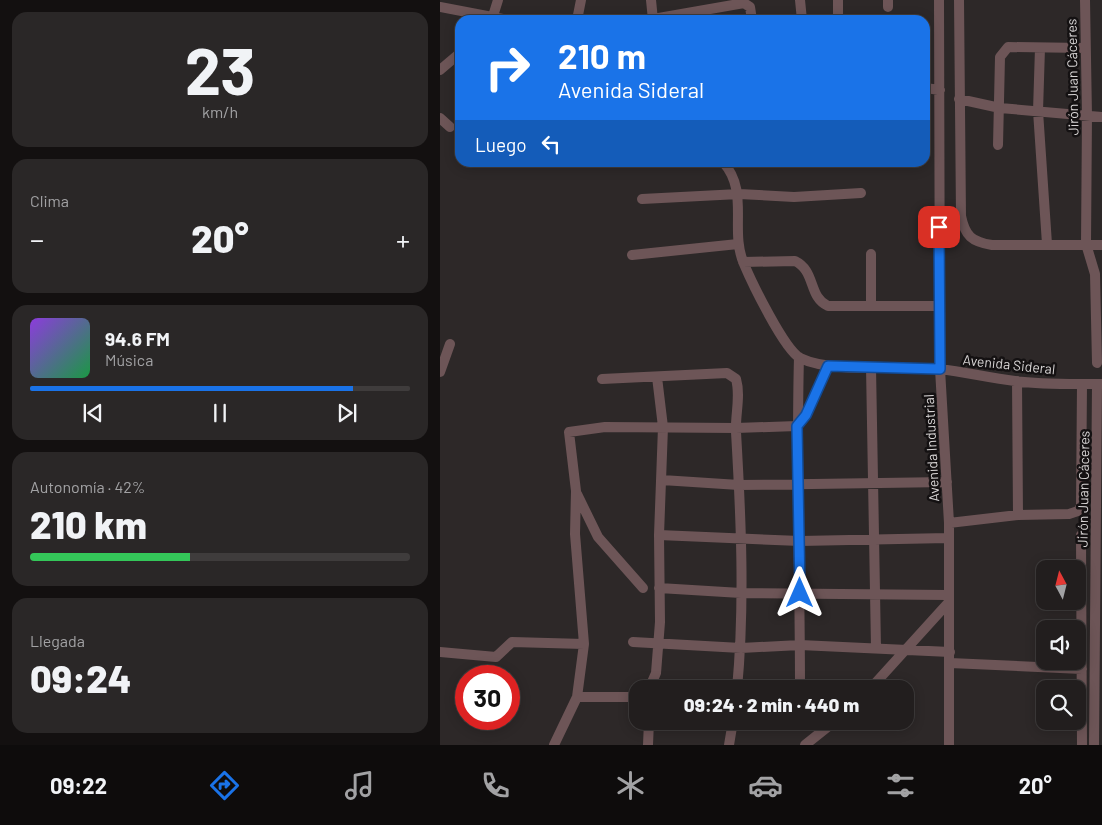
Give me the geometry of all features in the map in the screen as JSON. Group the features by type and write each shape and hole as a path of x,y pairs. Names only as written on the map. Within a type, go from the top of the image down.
{"street":[{"path":"493,15 498,0"},
{"path":"578,15 581,0"},
{"path":"652,0 653,15"},
{"path":"800,0 802,15"},
{"path":"838,0 838,15"},
{"name":"Avenida Industrial","path":"939,0 939,306 940,369 948,523 949,745"},
{"path":"959,0 959,99 964,228 968,236 978,243 1102,245"},
{"name":"Jirón Juan Cáceres","path":"1085,0 1087,115 1086,244 1095,274 1097,363"},
{"path":"676,15 744,3 750,7 751,15"},
{"path":"440,7 478,15"},
{"path":"998,145 1002,52 1008,47 1085,48"},
{"path":"1040,48 1038,112 1047,244"},
{"path":"440,70 455,57"},
{"path":"930,89 940,90"},
{"path":"959,99 1000,108 1102,117"},
{"path":"440,118 450,127"},
{"path":"726,167 733,177 739,194 738,244 743,262 779,332 799,357 797,426 800,541 800,680"},
{"path":"642,198 739,194 794,197 861,193"},
{"path":"632,256 738,244"},
{"path":"871,254 871,305"},
{"path":"743,262 795,261 802,264 809,272 816,296 820,302 828,306 939,306"},
{"path":"440,372 450,344"},
{"name":"Avenida Sideral","path":"799,357 828,366 940,369 1017,381 1100,384"},
{"path":"554,745 576,698 584,644 575,534 576,491 568,432 605,427 736,428 797,426 806,415 828,366"},
{"path":"871,366 876,648"},
{"path":"602,380 732,375 738,386 736,428 739,485 741,648 738,680"},
{"path":"654,680 659,644 658,536 662,480 662,427 656,377"},
{"path":"1017,381 1018,515"},
{"path":"948,523 1018,515 1069,514 1078,511 1081,506 1082,384"},
{"name":"Jirón Juan Cáceres","path":"1094,745 1100,384"},
{"path":"662,480 739,485 947,482"},
{"path":"576,491 598,537 643,588"},
{"name":"Jirón Juan Cáceres","path":"1081,535 1082,620"},
{"path":"658,536 800,541 948,538"},
{"path":"659,588 740,593 875,593 948,599"},
{"path":"878,680 948,599"},
{"path":"440,652 496,658 512,642 584,644"},
{"path":"633,642 741,648 800,645 950,652"},
{"path":"950,663 1036,667"},
{"name":"Jirón Juan Cáceres","path":"1082,670 1082,745"},
{"path":"576,698 629,697"},
{"path":"648,745 649,730"},
{"path":"729,745 732,730"},
{"path":"805,745 824,730"}],"route":[{"path":"800,593 797,426 806,415 828,366 940,369 939,227"}]}
